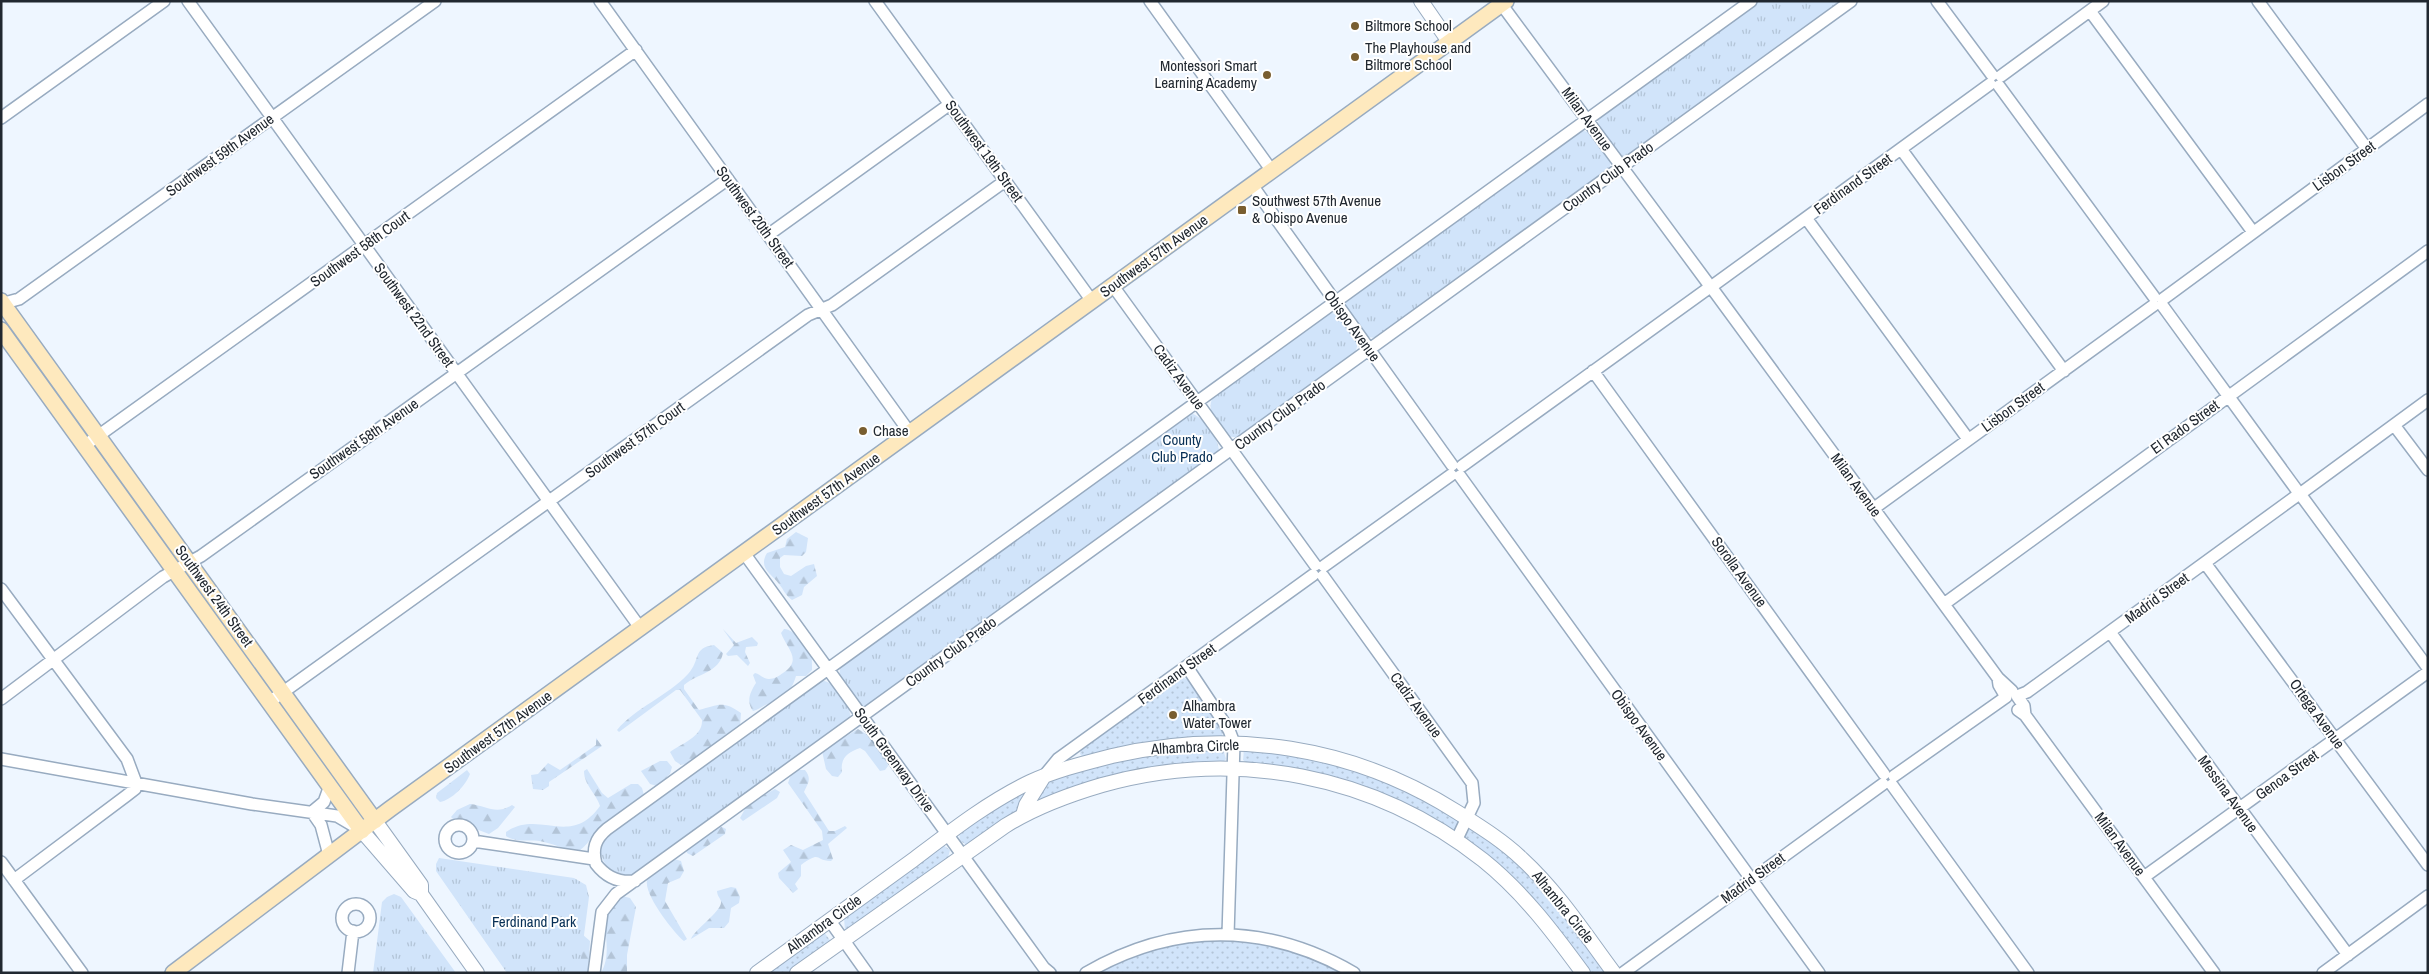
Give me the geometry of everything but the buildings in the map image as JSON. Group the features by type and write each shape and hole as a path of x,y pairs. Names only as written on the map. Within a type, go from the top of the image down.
{"main road":[{"name":"Southwest 57th Avenue","path":"173,973 375,821 1504,3"},
{"name":"Southwest 24th Street","path":"2,303 375,821"},
{"name":"Southwest 24th Street","path":"1,330 329,788 362,831"}],"street":[{"path":"1,118 164,1"},
{"name":"Southwest 22nd Street","path":"188,1 641,629"},
{"name":"Southwest 59th Avenue","path":"2,303 19,299 435,1"},
{"name":"Southwest 20th Street","path":"600,1 910,433"},
{"name":"Southwest 19th Street","path":"875,1 1092,301"},
{"path":"1150,1 1272,171"},
{"path":"1421,1 1450,43"},
{"path":"635,880 626,882 613,878 600,868 594,859 594,846 600,834 1752,1"},
{"name":"Country Club Prado","path":"594,973 602,912 611,898 1851,1"},
{"path":"1937,1 2300,493 2428,670"},
{"name":"Ferdinand Street","path":"1044,776 1058,759 1593,370 1901,150 2104,1"},
{"path":"2258,1 2367,149"},
{"name":"Milan Avenue","path":"1504,3 1587,120 1998,678 1999,685 2012,696 2020,713 2025,714 2214,973"},
{"path":"2090,11 2253,232"},
{"name":"Southwest 58th Court","path":"84,446 636,50"},
{"path":"768,235 950,104"},
{"name":"Lisbon Street","path":"1873,509 2428,104"},
{"path":"1901,150 2064,371"},
{"name":"Southwest 58th Avenue","path":"1,699 174,570 190,562 728,179"},
{"name":"Southwest 57th Court","path":"268,703 808,315 832,305 1005,180"},
{"name":"Obispo Avenue","path":"1252,185 1335,303 1819,973"},
{"path":"1806,218 1968,439"},
{"name":"El Rado Street","path":"1944,604 2428,251"},
{"name":"Cadiz Avenue","path":"1113,286 1472,782 1475,799 1456,841"},
{"name":"Sorolla Avenue","path":"1593,370 2028,973"},
{"name":"Madrid Street","path":"1622,973 1888,780 2012,696 2027,692 2428,400"},
{"path":"2394,425 2428,470"},
{"name":"South Greenway Drive","path":"744,554 1046,971"},
{"name":"Ortega Avenue","path":"2205,563 2428,865"},
{"path":"1,589 127,759 136,783 134,789 126,796 14,880"},
{"name":"Messina Avenue","path":"2110,632 2348,955"},
{"path":"1187,667 1229,730 1234,743 1228,935"},
{"name":"Genoa Street","path":"2144,877 2336,740 2428,670"},
{"name":"Alhambra Circle","path":"757,973 948,834 999,799 1044,776 1146,749 1184,744 1234,743 1303,750 1374,770 1420,790 1467,818 1510,848 1544,881 1614,973"},
{"path":"1,759 252,804 336,816 362,831"},
{"name":"Alhambra Circle","path":"797,973 1023,815 1063,797 1127,778 1185,769 1234,768 1293,774 1343,786 1400,808 1456,841 1494,869 1524,898 1583,973"},
{"path":"1023,815 1026,805 1044,776"},
{"path":"312,812 324,802 329,788"},
{"path":"312,812 321,825 329,855"},
{"name":"Southwest 24th Street","path":"375,821 421,885 421,894"},
{"name":"Southwest 24th Street","path":"362,831 414,891 421,894 478,973"},
{"path":"474,842 594,859"},
{"path":"1,862 82,973"},
{"path":"2323,973 2428,896"},
{"path":"830,921 867,973"},
{"path":"348,973 353,932"},
{"path":"1086,973 1120,955 1157,942 1188,936 1228,935 1262,938 1288,943 1315,953 1354,973"}],"green space":[{"path":"1758,1 1841,1 1631,154 1623,156 1618,154 1599,128 1598,120 1602,115"},
{"path":"1578,132 1591,133 1611,161 1609,170 1377,338 1366,337 1346,309 1346,301 1351,296"},
{"name":"County Club Prado","path":"1327,314 1337,315 1358,343 1355,354 1240,438 1227,436 1211,412 1211,401 1214,395"},
{"name":"County Club Prado","path":"1193,414 1206,424 1213,435 1219,450 1215,456 866,707 860,705 839,677 840,669 844,663 1186,415"},
{"path":"796,532 808,538 806,552 802,556 784,555 780,558 780,567 784,574 791,576 806,566 814,564 817,576 804,587 802,595 792,600 767,570 764,563 767,553 785,547 787,539"},
{"path":"723,629 736,643 752,637 758,643 757,646 746,647 745,652 750,663 748,666 737,655 728,656 726,654 734,645"},
{"path":"784,629 796,634 807,646 811,653 812,670 806,676 796,676 792,687 782,697 753,711 749,701 756,683 753,675 755,673 765,678 773,678 783,673 792,664 792,654 781,633"},
{"path":"714,645 723,653 721,660 713,669 684,685 684,689 699,710 716,705 730,706 735,709 741,713 740,726 722,737 698,758 681,765 675,761 670,752 685,743 699,731 702,720 680,690 676,690 619,732 617,730 633,715 680,682 692,669 702,649"},
{"path":"1181,677 1192,681 1223,731 1222,738 1083,757 1080,754 1081,749"},
{"path":"824,681 834,686 843,697 849,709 850,720 634,875 628,876 616,873 604,863 600,851 607,835 818,682"},
{"path":"858,729 869,736 887,761 888,766 885,770 880,771 865,751 860,748 846,756 842,763 842,772 838,777 832,776 826,769 822,751"},
{"path":"596,738 602,746 549,782 549,786 543,790 533,789 531,775 538,774 548,763 560,770 596,745"},
{"path":"1177,748 1223,749 1226,759 1223,762 1035,803 1047,780 1092,764"},
{"path":"1271,749 1375,775 1459,818 1459,822 1453,833 1425,817 1248,764 1243,760 1244,750"},
{"path":"660,761 667,761 672,767 670,774 657,786 650,784 641,771"},
{"path":"587,769 602,793 608,798 631,784 638,784 642,788 644,795 604,824 579,851 539,841 516,840 506,836 506,832 519,826 531,824 566,827 577,825 589,818 600,806 586,781 584,771"},
{"path":"467,770 470,774 462,787 454,795 440,802 436,798 437,793"},
{"path":"797,770 805,770 807,773 809,781 804,792 829,831 835,831 845,826 847,828 828,844 833,859 831,861 815,857 801,865 801,876 795,884 798,889 793,893 779,878 778,873 791,862 783,850 791,845 803,850 823,840 822,831 788,783 790,777"},
{"path":"1034,783 1020,809 967,845 960,841 959,833"},
{"path":"775,789 780,792 777,798 743,821 740,818 745,809 757,799"},
{"path":"470,804 496,810 512,805 515,807 498,828 489,834 455,821 451,817 457,810"},
{"path":"718,825 726,829 725,834 693,856 687,853 686,848"},
{"path":"1474,828 1536,878 1604,969 1604,973 1588,973 1464,840 1466,830"},
{"path":"943,845 950,850 948,858 845,931 844,917"},
{"name":"Ferdinand Park","path":"439,858 574,878 586,885 589,897 579,973 507,973 436,871 436,864"},
{"path":"674,859 681,861 684,871 680,878 668,883 665,901 687,939 684,941 659,911 647,884 648,878 653,872"},
{"path":"731,887 736,888 740,897 739,903 731,908 729,922 724,928 709,928 691,939 720,906 721,901 717,891"},
{"path":"394,894 401,897 456,973 373,973 382,902"},
{"path":"622,896 630,898 636,907 627,955 627,973 601,973 607,952 606,923 608,914 613,905"},
{"path":"823,931 833,944 793,973 764,973"},
{"path":"582,934 590,941 588,973 574,973"},
{"path":"1227,938 1296,950 1347,973 1094,973 1118,960 1178,941"}],"place":[{"name":"Biltmore School","path":"1355,26"},
{"name":"The Playhouse and Biltmore School","path":"1355,57"},
{"name":"Montessori Smart Learning Academy","path":"1267,75"},
{"name":"Southwest 57th Avenue & Obispo Avenue","path":"1242,210"},
{"name":"Chase","path":"863,431"},
{"name":"Alhambra Water Tower","path":"1173,715"}]}
